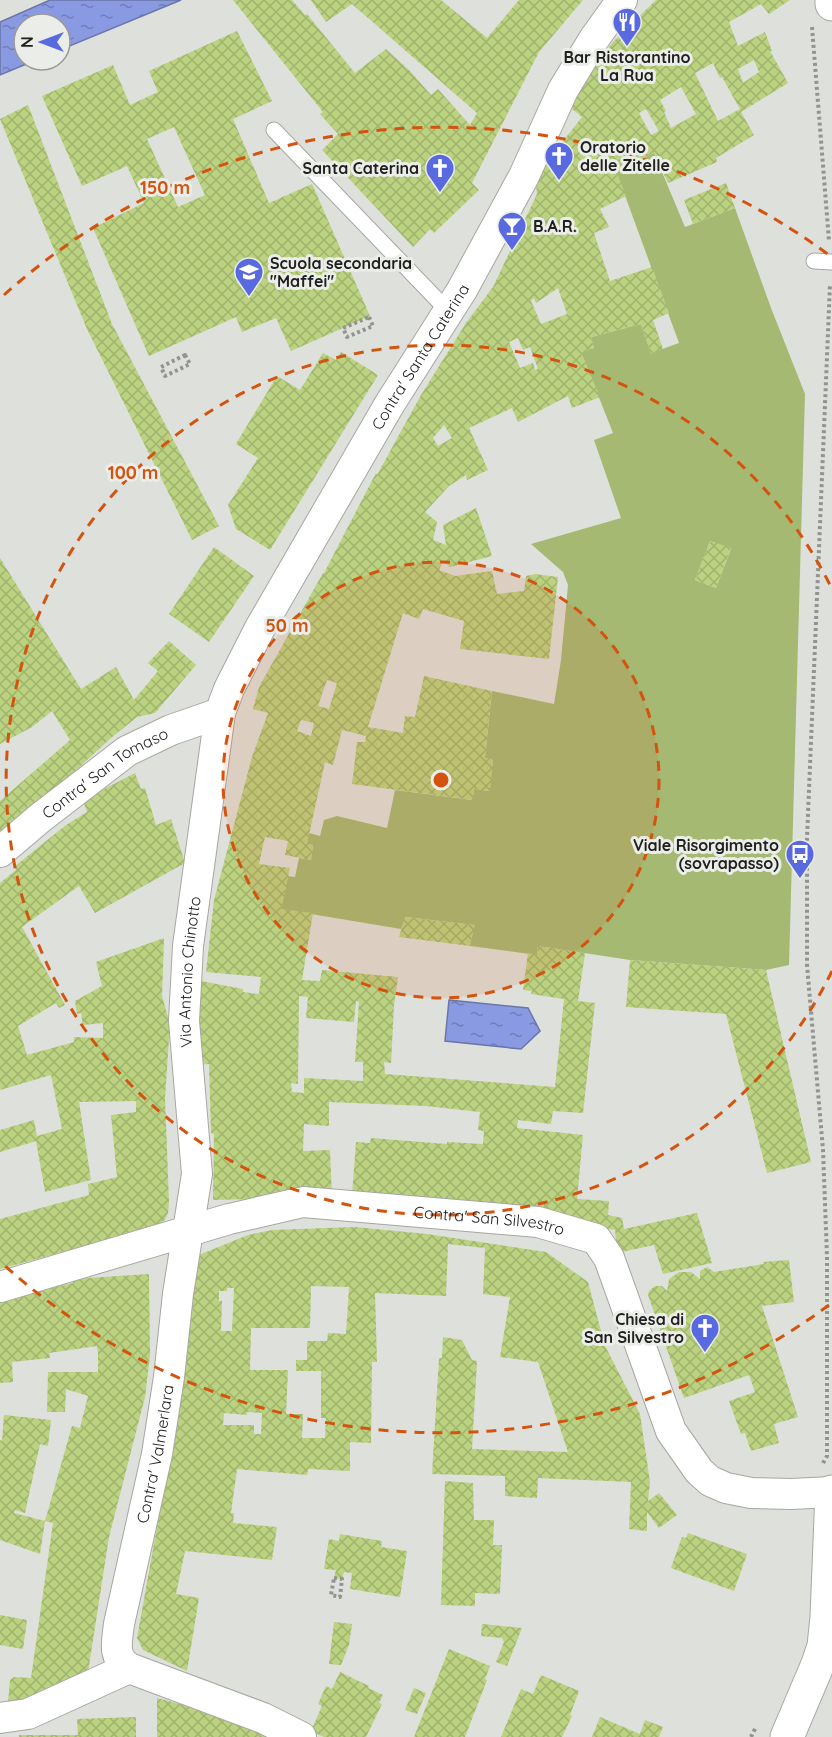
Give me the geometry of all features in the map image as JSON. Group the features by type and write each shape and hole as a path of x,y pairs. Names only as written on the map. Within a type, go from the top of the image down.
{"main road":[{"path":"788,1737 819,1664 824,1646 827,1617 828,1485"},
{"path":"788,1737 832,1673"}],"street":[{"name":"Contra' Santa Caterina","path":"220,713 229,689 260,628 389,405 449,312 524,176 562,90 622,0"},
{"name":"Contra' San Tomaso","path":"0,852 127,751 171,730 220,713"},
{"name":"Via Antonio Chinotto","path":"187,1232 197,1174 184,1021 188,946 220,713"},
{"name":"Contra' San Silvestro","path":"0,1287 229,1219 303,1202 538,1222 596,1239 609,1258 671,1431 699,1471 710,1481 726,1488 751,1493 791,1494 828,1485"},
{"name":"Contra' Valmerlara","path":"129,1668 121,1663 116,1651 119,1624 157,1454 187,1232"},
{"path":"0,1718 28,1714 129,1668 263,1718 301,1737"}],"lane":[{"path":"274,130 449,312"},
{"path":"814,261 831,262"}],"path":[{"path":"825,8 831,262 807,838 807,965 823,1150 827,1257 828,1485"},
{"path":"369,316 373,326 347,337 343,328 369,316"},
{"path":"185,355 190,364 165,376 160,366 185,355"},
{"path":"334,1578 342,1580 340,1597 331,1595 334,1578"}],"green space":[{"path":"654,153 685,227 735,208 805,394 789,965 766,970 630,960 538,946 537,955 470,946 474,925 406,917 401,929 281,909 288,876 295,877 299,858 311,860 313,845 307,844 309,833 320,836 324,820 337,816 387,828 395,790 472,800 474,789 489,791 493,760 485,758 492,691 554,704 561,660 568,585 563,572 531,544 621,518 594,440 613,433 581,352 594,348 591,337 641,324 651,353 679,343 616,171","holes":["710,541 731,549 716,588 695,580"]}],"water":[{"path":"50,0 181,0 72,45 72,12 23,12"},
{"path":"12,17 12,70 0,75 0,22"},
{"path":"449,1000 528,1008 540,1031 521,1049 445,1041"}],"building":[{"path":"233,0 292,0 305,15 307,14 355,73 386,49 431,95 438,89 470,125 477,113 352,4 326,22 311,0 441,0 487,38 519,0 583,0 539,52 472,183 479,190 434,233 430,229 413,247 322,150 338,134 320,114 323,112"},
{"path":"656,0 790,0 769,14 761,4 729,22 738,46 765,32 772,51 770,51 788,83 741,112 754,135 716,158 717,162 668,183 654,153 616,171 626,196 600,209 609,227 594,233 610,281 652,267 669,313 653,320 663,349 651,354 641,324 591,337 594,348 581,352 600,397 572,408 568,396 518,422 512,408 469,428 488,470 467,480 466,475 449,486 425,512 437,522 433,540 446,545 443,525 476,508 492,556 450,567 443,561 439,570 455,576 492,571 497,594 524,591 526,576 535,574 558,577 549,659 460,649 464,621 423,609 419,619 403,613 368,727 403,733 405,716 415,717 424,676 492,691 485,758 493,760 490,791 474,789 473,800 352,784 357,742 365,742 366,736 342,730 333,765 325,762 307,844 313,845 311,860 285,855 288,841 265,837 259,864 290,868 281,909 313,913 302,980 320,981 322,970 398,977 391,1063 384,1062 385,1074 555,1087 564,999 531,994 532,991 523,990 528,953 537,955 538,946 585,953 578,1001 595,1003 583,1113 553,1111 551,1124 518,1120 517,1128 583,1135 577,1199 609,1201 608,1215 622,1218 624,1229 697,1213 712,1263 663,1274 654,1245 617,1253 615,1230 352,1195 356,1142 370,1143 371,1138 447,1144 447,1142 483,1144 484,1131 478,1130 480,1112 426,1106 329,1102 329,1126 304,1124 303,1151 330,1150 332,1197 213,1200 214,1134 211,1133 209,1064 196,1065 201,981 259,994 261,977 206,972 214,900 252,757 268,713 253,709 259,687 421,395 466,323 493,287 537,194 535,177 582,117 566,104 613,42","holes":["754,60 759,72 743,83 738,69","713,63 740,109 718,121 695,73","681,87 696,114 671,128 664,112 666,111 660,100","646,109 659,131 651,135 639,113","558,288 567,314 541,324 531,301 534,298 536,303","518,338 523,350 530,347 538,369 535,370 533,363 520,368 509,342","444,425 452,438 438,446 433,438","327,680 337,683 329,709 318,706","301,720 314,723 311,736 297,731","299,996 308,997 306,1018 354,1022 356,1001 359,1002 355,1062 363,1062 363,1081 304,1078 304,1093 292,1092 291,1083 298,1084"]},
{"path":"237,31 272,101 233,119 269,203 312,184 370,316 291,351 276,318 242,332 236,317 149,356 93,228 144,203 127,166 82,186 42,96 113,65 130,105 158,92 149,71","holes":["174,127 205,195 178,207 147,139"]},
{"path":"28,105 112,324 219,526 192,540 87,329 0,119"},
{"path":"726,183 735,208 693,224 684,200"},
{"path":"341,352 378,375 270,550 236,529 228,505 258,458 236,444 277,376 300,390 323,353 336,360"},
{"path":"710,541 731,548 716,588 695,580"},
{"path":"214,547 254,576 209,642 169,614"},
{"path":"0,558 81,689 116,667 134,700 158,671 148,663 169,641 196,665 155,713 137,717 111,738 0,840 0,801 70,740 52,711 32,727 0,744"},
{"path":"135,773 141,789 145,788 156,825 171,819 185,863 95,913 79,886 22,927 65,1005 59,1008 56,1003 18,1026 27,1055 74,1042 74,1037 103,1038 103,1023 83,1025 81,1013 77,1014 75,1001 102,986 96,962 164,938 162,996 170,1024 165,1098 168,1213 164,1221 157,1226 0,1269 0,1219 89,1195 88,1184 117,1177 111,1115 136,1112 136,1101 79,1102 91,1180 45,1192 36,1141 0,1152 0,1130 34,1120 37,1136 62,1129 51,1075 0,1090 0,883 16,870 14,867 66,825 87,812 83,800"},
{"path":"405,917 475,925 470,946 399,937"},
{"path":"630,960 766,970 811,1162 767,1173 726,1014 626,1007"},
{"path":"355,1227 427,1234 546,1252 588,1282 605,1346 640,1414 650,1482 648,1501 659,1493 677,1515 659,1528 647,1512 647,1531 629,1529 631,1482 538,1478 537,1498 505,1496 505,1476 432,1474 439,1358 442,1358 443,1337 462,1340 472,1360 477,1361 472,1449 568,1452 538,1362 500,1357 510,1297 483,1294 485,1248 448,1244 446,1296 375,1293 377,1362 372,1362 371,1443 350,1442 350,1471 308,1469 307,1475 237,1469 231,1513 234,1513 233,1523 277,1527 272,1560 185,1551 176,1594 199,1598 187,1671 143,1650 137,1638 175,1427 189,1259 248,1235 272,1230","holes":["311,1286 349,1287 346,1334 328,1333 327,1341 307,1341 307,1360 296,1360 296,1371 321,1371 321,1418 326,1418 325,1438 302,1438 303,1414 286,1414 288,1370 250,1370 251,1328 310,1328","227,1288 234,1288 232,1331 221,1331 222,1301 219,1301 219,1291 227,1291","247,1412 262,1413 261,1434 254,1434 254,1425 223,1425 224,1413 247,1415"]},
{"path":"789,1260 794,1302 762,1306 798,1417 774,1424 779,1443 751,1451 745,1433 741,1434 729,1401 755,1392 749,1375 684,1398 648,1295 655,1286 662,1286 667,1291 669,1279 679,1272 691,1272 700,1279 700,1271 707,1267 714,1272 764,1264 763,1262"},
{"path":"149,1274 150,1355 145,1397 109,1537 86,1685 27,1707 8,1703 10,1680 14,1677 31,1678 53,1523 45,1521 72,1426 80,1428 88,1396 66,1389 65,1412 47,1412 48,1372 98,1372 98,1354 97,1346 49,1353 50,1358 12,1362 13,1382 0,1383 0,1298 73,1283 73,1279"},
{"path":"4,1415 51,1420 48,1446 40,1444 25,1513 15,1510 14,1513 45,1521 40,1554 0,1540 0,1440 2,1441"},
{"path":"445,1481 473,1483 474,1520 494,1520 493,1545 502,1545 500,1594 475,1593 475,1606 441,1605"},
{"path":"688,1533 747,1554 734,1591 671,1568 682,1537 686,1538"},
{"path":"340,1534 382,1541 381,1547 407,1551 400,1597 350,1589 352,1573 344,1572 342,1579 334,1578 336,1570 324,1569 329,1539 339,1541"},
{"path":"0,1615 27,1620 23,1649 0,1645"},
{"path":"334,1622 352,1624 349,1645 341,1665 329,1664"},
{"path":"482,1624 522,1628 507,1666 496,1662 504,1642 502,1638 481,1636"},
{"path":"449,1649 490,1666 485,1679 487,1680 465,1737 414,1737"},
{"path":"340,1672 383,1695 379,1703 382,1704 366,1737 324,1737 311,1731 322,1706 318,1704 326,1686 332,1689"},
{"path":"541,1675 579,1691 570,1715 572,1716 562,1737 501,1737 521,1689 533,1694"},
{"path":"414,1688 426,1693 417,1714 405,1710"},
{"path":"157,1698 210,1712 271,1737 157,1737"},
{"path":"136,1717 136,1737 19,1737 19,1735 78,1735 77,1719"},
{"path":"600,1717 640,1734 645,1720 663,1727 659,1737 592,1737"}],"place":[{"name":"Bar Ristorantino La Rua","path":"627,48"},
{"name":"Oratorio delle Zitelle","path":"559,182"},
{"name":"Santa Caterina","path":"440,194"},
{"name":"B.A.R.","path":"512,252"},
{"name":"Scuola secondaria \"Maffei\"","path":"249,298"},
{"name":"Viale Risorgimento (sovrapasso)","path":"800,880"},
{"name":"Chiesa di San Silvestro","path":"705,1354"}]}
